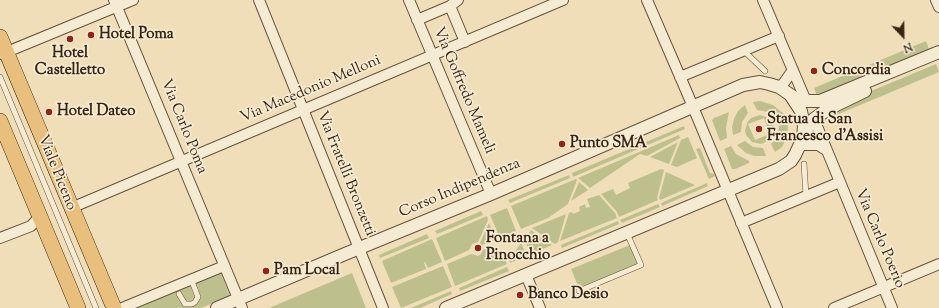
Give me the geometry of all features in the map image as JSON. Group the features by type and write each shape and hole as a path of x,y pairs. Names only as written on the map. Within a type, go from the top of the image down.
{"main road":[{"name":"Viale Piceno","path":"0,37 3,53 114,308"},
{"name":"Viale Piceno","path":"0,121 78,308"}],"street":[{"path":"3,53 115,3 133,0"},
{"name":"Via Fratelli Bronzetti","path":"259,0 383,308"},
{"name":"Via Goffredo Mameli","path":"409,0 491,194"},
{"name":"Via Macedonio Melloni","path":"71,208 563,0"},
{"path":"647,0 777,308"},
{"path":"763,0 806,101"},
{"path":"936,0 939,8"},
{"name":"Via Carlo Poma","path":"115,3 240,304"},
{"path":"417,20 454,3"},
{"name":"Via Goffredo Mameli","path":"454,3 465,42"},
{"path":"680,77 779,36"},
{"path":"790,96 806,101 820,101 939,52"},
{"path":"804,132 814,119 832,106 939,58"},
{"path":"779,87 793,70"},
{"path":"446,308 785,166 795,156 801,145 804,132 804,121 801,111 790,96 779,87 769,84 751,83 693,106"},
{"name":"Corso Indipendenza","path":"218,308 240,304 358,248 491,194 693,106"},
{"name":"Via Carlo Poerio","path":"814,119 892,308"},
{"path":"801,145 818,145 826,150"},
{"path":"741,223 840,182"},
{"path":"0,238 30,226 40,216"},
{"path":"834,308 939,264"},
{"path":"122,308 224,266"},
{"path":"526,275 540,308"}],"lane":[{"path":"744,51 765,71"},
{"path":"0,76 96,308"},
{"path":"804,164 806,196"},
{"path":"579,291 641,265 627,233"},
{"path":"179,294 185,304 192,304 195,302 198,297 191,279"}],"green space":[{"path":"926,41 929,49 817,96 814,88"},
{"path":"936,64 939,72 827,119 824,111"},
{"path":"760,101 773,105 784,114 775,118 769,112 757,110 753,102"},
{"path":"745,105 748,113 742,122 741,132 733,135 732,127 734,119 738,111"},
{"path":"729,112 726,128 727,138 720,141 712,120"},
{"path":"760,115 769,118 774,126 773,136 770,140 761,144 752,142 746,135 745,130 748,121 751,118","holes":["764,118 770,134 755,140 748,124"]},
{"path":"787,123 788,129 785,141 782,147 775,152 771,144 778,136 779,126"},
{"path":"684,126 685,129 573,177 572,173"},
{"path":"679,135 680,138 647,156 640,154 590,188 578,178"},
{"path":"688,137 697,158 677,167 671,165 681,140"},
{"path":"745,141 753,147 763,148 766,156 754,156 746,153 737,145"},
{"path":"678,142 669,164 650,157"},
{"path":"731,146 736,154 749,161 749,163 732,169 724,149"},
{"path":"700,148 710,173 714,174 715,176 709,179 696,149"},
{"path":"661,169 664,170 657,198 658,200 619,217 617,212 601,194 613,189 616,195 630,188 628,183"},
{"path":"666,172 695,185 660,200 659,198"},
{"path":"569,175 570,178 510,203 508,200"},
{"path":"576,179 577,180 568,204 548,218 521,229 511,206"},
{"path":"579,182 588,190 571,201"},
{"path":"707,183 708,186 662,206 661,203"},
{"path":"599,195 615,213 617,218 560,241 569,213 572,212 573,214 580,211 579,207 585,204 586,208 590,207 587,199"},
{"path":"658,204 660,207 622,223 620,220"},
{"path":"507,208 516,231 500,238 490,215"},
{"path":"481,211 483,215 437,234 435,231"},
{"path":"566,214 558,242 555,244 532,228"},
{"path":"487,216 488,220 478,242 472,244 469,250 445,261 436,238"},
{"path":"618,221 619,224 562,248 561,245"},
{"path":"489,223 496,239 482,245 480,243"},
{"path":"531,230 552,245 531,254 524,239"},
{"path":"427,234 429,238 380,258 379,255"},
{"path":"432,239 442,262 428,268 424,262 426,269 391,283 382,261"},
{"path":"521,243 527,256 510,263 509,260"},
{"path":"630,245 638,264 579,288 571,269"},
{"path":"490,247 503,256 507,264 455,286 447,264 471,254 478,256 483,250"},
{"path":"443,266 452,287 401,308 392,287"},
{"path":"507,267 509,271 460,291 459,288"},
{"path":"220,271 230,296 201,308 131,308"},
{"path":"352,273 366,308 269,308"},
{"path":"451,291 452,294 420,308 411,308"}],"place":[{"name":"Hotel Poma","path":"91,35"},
{"name":"Hotel Castelletto","path":"70,39"},
{"name":"Concordia","path":"814,71"},
{"name":"Hotel Dateo","path":"49,112"},
{"name":"Statua di San Francesco d'Assisi","path":"759,129"},
{"name":"Punto SMA","path":"562,144"},
{"name":"Fontana a Pinocchio","path":"478,248"},
{"name":"Pam Local","path":"266,271"},
{"name":"Banco Desio","path":"520,295"}]}
